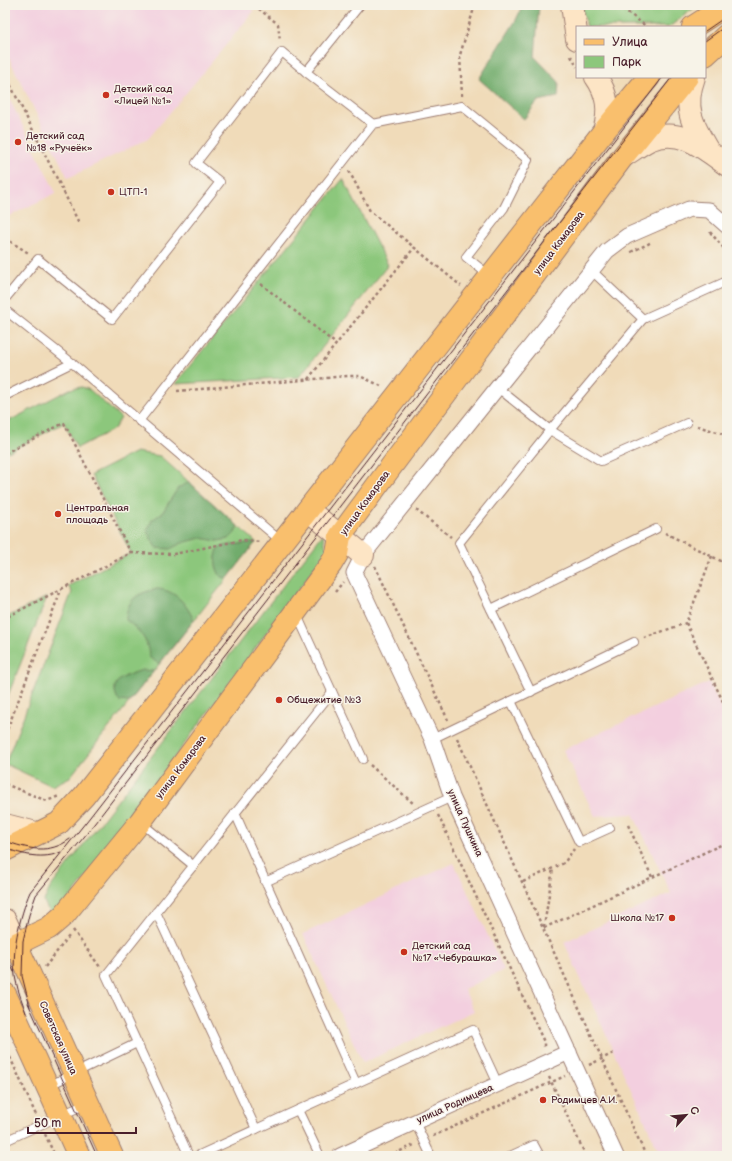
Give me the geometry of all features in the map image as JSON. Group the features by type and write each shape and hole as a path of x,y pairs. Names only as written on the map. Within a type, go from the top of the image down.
{"main road":[{"path":"572,5 576,37"},
{"path":"695,26 727,5"},
{"path":"706,54 727,35"},
{"path":"597,78 602,86 608,103 609,117 604,131"},
{"path":"5,850 36,833 59,823 84,796 274,542 308,510 604,131 648,78"},
{"name":"улица Комарова","path":"10,947 49,928 64,916 140,822 331,564 337,554 340,536 624,155 686,78"},
{"path":"694,78 689,91 688,107 696,130 709,152"},
{"path":"624,155 650,140 672,135 688,138 727,166"},
{"path":"308,510 368,559"},
{"path":"5,825 36,833"},
{"name":"Советская улица","path":"5,920 10,947 74,1073 112,1156"},
{"path":"5,994 79,1156"}],"street":[{"path":"368,559 498,388 607,251 627,236 690,209 709,210 727,226"},
{"name":"улица Пушкина","path":"368,559 354,573 432,739 452,797 616,1156"},
{"name":"улица Родимцева","path":"340,1156 569,1052"}],"lane":[{"path":"306,72 360,5"},
{"path":"5,299 38,259 112,319 220,182 196,163 282,52 373,124"},
{"path":"139,421 373,124 462,106 528,160 504,208 466,258 490,277"},
{"path":"591,270 643,319"},
{"path":"531,692 459,543 550,430 643,319 727,281"},
{"path":"5,310 72,362 274,542"},
{"path":"5,396 72,362"},
{"path":"498,388 550,430 601,461 687,423"},
{"path":"491,609 656,529"},
{"path":"296,613 363,759"},
{"path":"432,739 634,642"},
{"path":"190,1156 106,975 332,692"},
{"path":"511,701 578,842 610,828"},
{"path":"265,882 452,797"},
{"path":"236,813 265,882 356,1083"},
{"path":"140,822 194,866"},
{"path":"156,912 256,1129"},
{"path":"197,1156 473,1030 498,1084"},
{"path":"47,1086 137,1043"},
{"path":"5,1141 88,1103"},
{"path":"298,1110 320,1156"},
{"path":"415,1122 431,1156"},
{"path":"510,1156 534,1145 540,1156"}],"path":[{"path":"254,5 278,24 282,52"},
{"path":"462,106 460,55 475,5"},
{"path":"618,5 647,26"},
{"path":"5,74 79,223"},
{"path":"308,379 414,248 370,211 344,161"},
{"path":"705,226 727,252"},
{"path":"5,238 38,259"},
{"path":"625,255 659,239"},
{"path":"252,278 336,344"},
{"path":"163,392 308,379 360,376 385,388"},
{"path":"5,453 64,423 131,553"},
{"path":"687,423 727,434"},
{"path":"411,516 420,503"},
{"path":"415,510 459,543"},
{"path":"656,529 727,564"},
{"path":"5,618 131,553 174,554 242,540 274,542"},
{"path":"712,556 686,622 727,710"},
{"path":"368,559 453,730 646,1156"},
{"path":"5,735 61,590"},
{"path":"634,642 686,622"},
{"path":"363,759 422,811"},
{"path":"434,806 544,1042 543,1064 586,1156"},
{"path":"628,825 652,877"},
{"path":"523,882 564,863 578,842"},
{"path":"544,928 727,842"},
{"path":"544,928 553,868"},
{"path":"73,930 106,975"},
{"path":"5,1046 55,1156"},
{"path":"389,1156 614,1053"}],"shaded area":[{"name":"Детский сад «Лицей №1»","path":"5,5 247,5 254,11 148,139 68,178 5,50"},
{"name":"Детский сад №18 «Ручеёк»","path":"5,90 56,193 5,218"},
{"name":"Школа №17","path":"709,682 727,720 727,1156 661,1156 564,942 671,893 633,814 595,816 563,750"},
{"name":"Детский сад №17 «Чебурашка»","path":"454,863 504,970 464,989 474,1011 363,1063 303,934"}],"green space":[{"path":"523,5 539,5 535,57 559,82 558,97 538,101 524,119 479,79 516,20"},
{"path":"581,5 698,5 670,26 587,26"},
{"path":"343,179 388,265 299,377 175,384"},
{"path":"82,387 90,390 121,418 114,429 77,448 64,423 8,452 5,447 5,423 70,389"},
{"path":"136,452 160,456 256,542 70,777 52,786 5,764 72,592 68,586 131,553 91,475"},
{"path":"189,482 238,526 235,533 229,539 217,541 201,538 182,543 170,549 156,548 147,531 152,520 162,513 178,488"},
{"path":"323,534 327,551 61,911 53,914 47,908 44,901 50,888"},
{"path":"256,542 228,578 221,577 217,570 216,564 218,549 224,546"},
{"path":"157,589 170,592 180,599 194,620 159,664 149,657 145,640 126,620 129,606 135,598 144,592"},
{"path":"47,597 5,703 5,618"},
{"path":"142,670 154,671 129,702 119,701 116,694 116,684 124,677"}],"tram line":[{"path":"706,30 727,16"},
{"path":"706,40 727,25"},
{"path":"26,1013 17,985 14,971 14,960 17,936 26,901 30,892 90,817 662,78"},
{"path":"30,1007 22,976 23,941 29,915 36,895 84,837 671,78"},
{"path":"5,841 30,848 46,849 62,844 70,839"},
{"path":"5,848 33,856 47,856 61,852"},
{"path":"5,953 14,972"},
{"path":"28,1003 97,1156"}],"place":[{"name":"Детский сад «Лицей №1»","path":"106,95"},
{"name":"Детский сад №18 «Ручеёк»","path":"18,142"},
{"name":"ЦТП-1","path":"111,192"},
{"name":"Центральная площадь","path":"58,514"},
{"name":"Общежитие №3","path":"279,700"},
{"name":"Школа №17","path":"672,918"},
{"name":"Детский сад №17 «Чебурашка»","path":"404,952"},
{"name":"Родимцев А.И.","path":"543,1100"}]}
